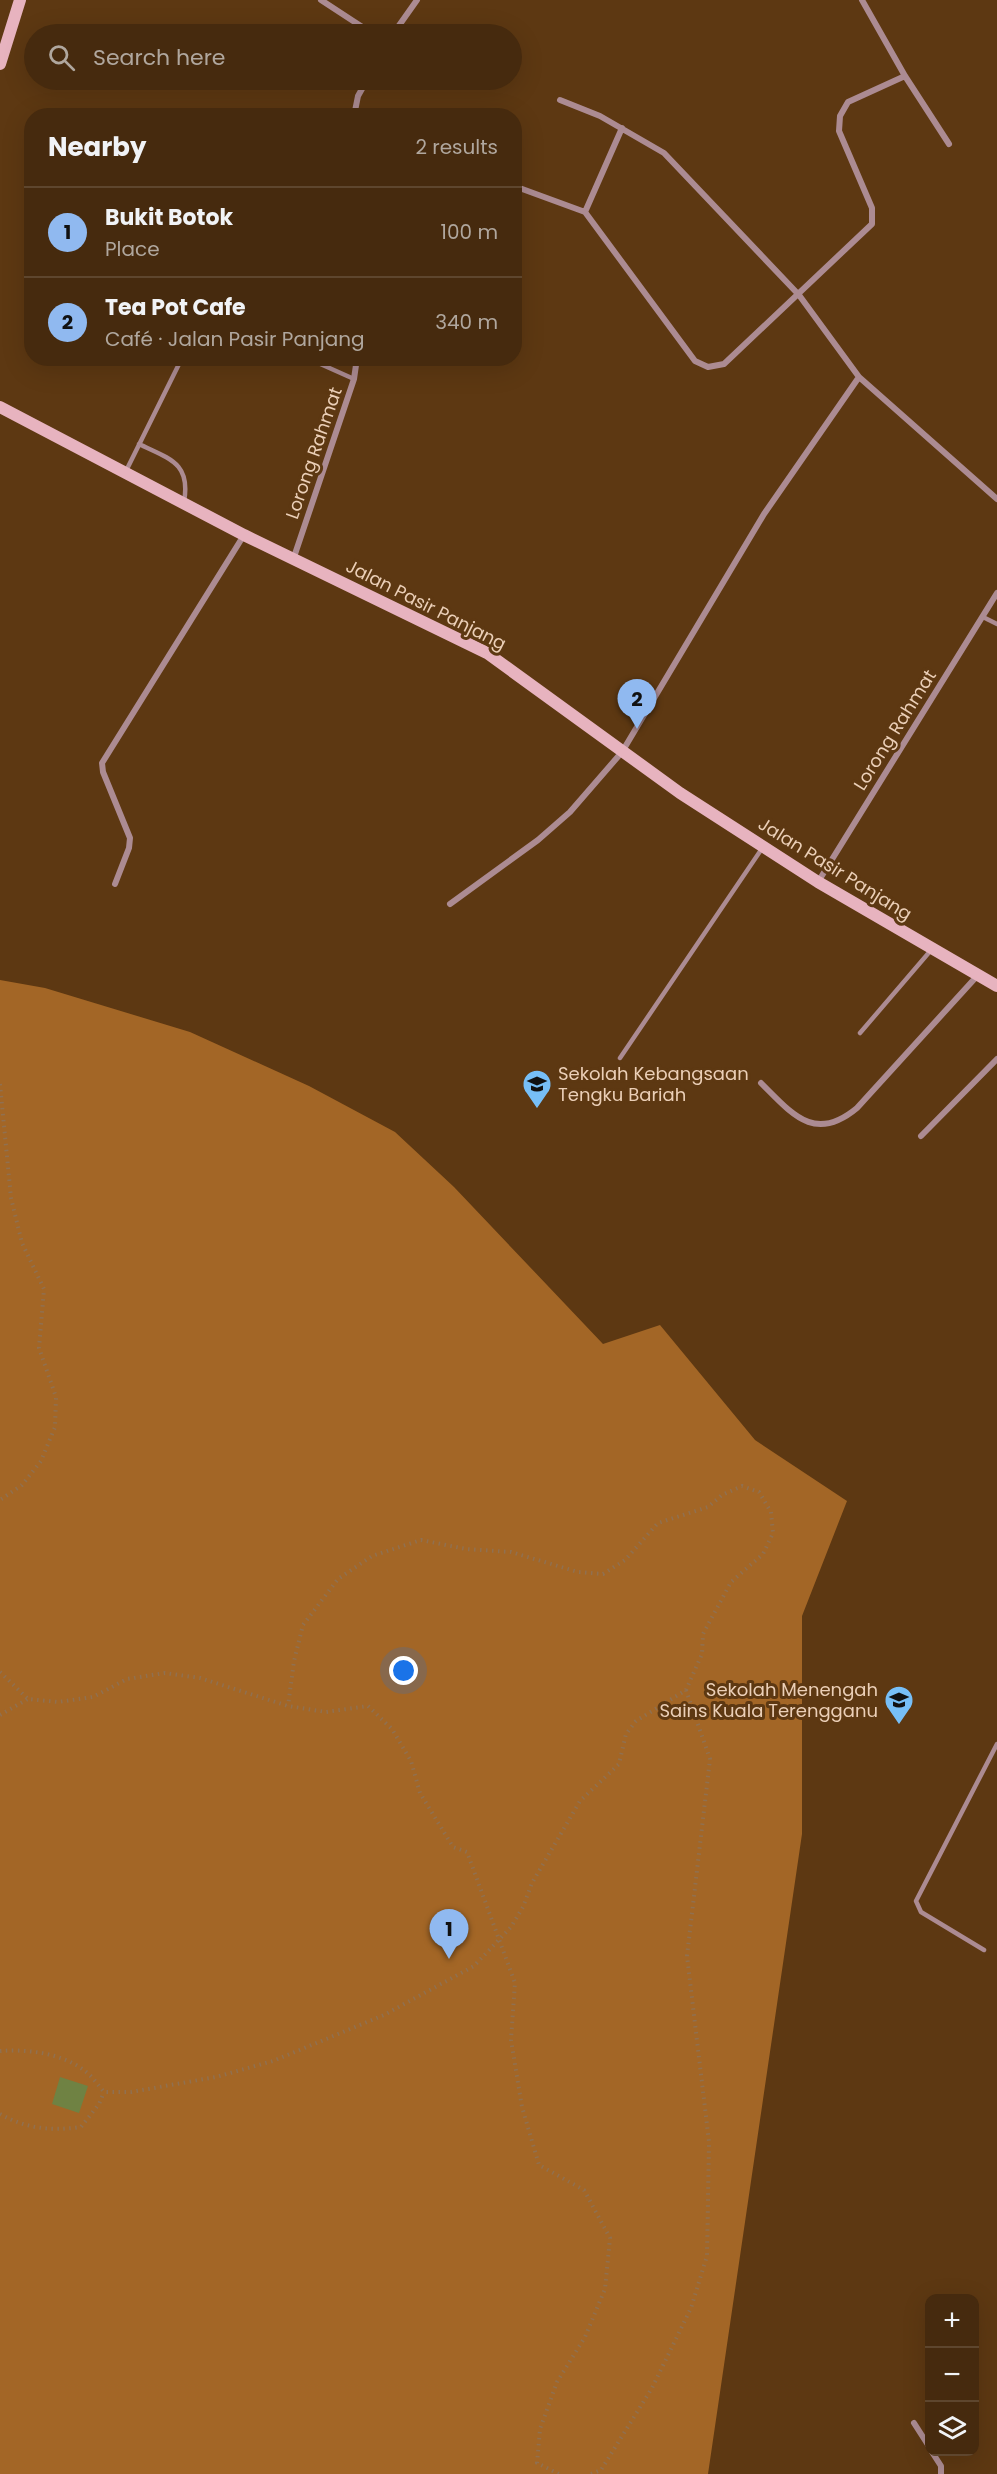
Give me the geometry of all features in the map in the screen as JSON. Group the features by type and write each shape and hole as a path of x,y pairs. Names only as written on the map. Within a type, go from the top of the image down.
{"main road":[{"path":"0,64 20,0"},
{"name":"Jalan Pasir Panjang","path":"0,407 244,535 294,557 487,653 622,752 763,847 818,882 997,986"}],"street":[{"path":"321,0 358,24"},
{"path":"400,24 417,0"},
{"path":"862,0 905,76 949,144"},
{"path":"522,189 585,212 695,361 708,368 724,364 872,224 872,208 838,130 840,116 848,102 905,76"},
{"path":"356,108 361,90"},
{"path":"560,100 622,128 664,153 799,295 859,376 997,499"},
{"path":"585,212 622,128"},
{"name":"Lorong Rahmat","path":"294,557 354,380 356,366"},
{"path":"450,904 538,840 570,812 622,752 764,514 859,376"},
{"path":"115,884 129,848 130,838 103,772 102,763 244,535"},
{"name":"Lorong Rahmat","path":"818,882 997,593"},
{"path":"761,1083 792,1114 810,1123 827,1125 842,1120 857,1108 978,975"},
{"path":"921,1136 997,1059"},
{"path":"914,2423 925,2440"},
{"path":"935,2456 941,2466 941,2474"}],"lane":[{"path":"125,474 178,366"},
{"path":"324,366 354,380"},
{"path":"139,444 168,458 182,468 188,484 184,504"},
{"path":"983,616 997,624"},
{"path":"621,1058 763,847"},
{"path":"860,1033 932,949"},
{"path":"984,1950 921,1912 916,1901 997,1744"}],"path":[{"path":"0,1084 11,1198 22,1242 44,1289 39,1348 56,1396 55,1427 41,1461 22,1485 0,1500"},
{"path":"0,2051 23,2049 51,2055 84,2070 104,2092 131,2092 216,2077 273,2061 384,2015 474,1966 511,1927 523,1907 532,1883 580,1801 619,1764 626,1734 636,1720 686,1690 702,1654 704,1634 731,1582 763,1554 773,1533 771,1512 759,1492 742,1486 722,1495 708,1507 658,1523 625,1560 603,1574 578,1572 511,1552 466,1549 421,1540 372,1556 338,1579 303,1625 294,1661 288,1706"},
{"path":"0,1672 28,1699"},
{"path":"0,1715 28,1699 58,1702 93,1697 127,1679 165,1673 201,1678 288,1706 326,1712 368,1706 392,1729 411,1761 420,1793 453,1847 467,1852 515,1983 511,2040 522,2107 539,2165 584,2190 610,2238 606,2289 585,2337 557,2382 540,2429 537,2463 558,2474"},
{"path":"591,2474 601,2470 652,2388 691,2308 707,2256 709,2142 687,1956 710,1759 686,1690"},
{"path":"0,2114 36,2129 57,2130 81,2127 99,2104 104,2092"}],"shaded area":[{"path":"0,980 45,988 190,1032 309,1086 395,1132 454,1187 603,1344 660,1325 755,1440 847,1501 802,1616 802,1834 708,2474 0,2474"}],"building":[{"path":"60,2077 88,2086 79,2113 52,2104"}],"place":[{"name":"Tea Pot Cafe","path":"637,729"},
{"name":"Sekolah Kebangsaan Tengku Bariah","path":"537,1110"},
{"name":"Sekolah Menengah Sains Kuala Terengganu","path":"899,1726"},
{"name":"Bukit Botok","path":"449,1959"}]}
